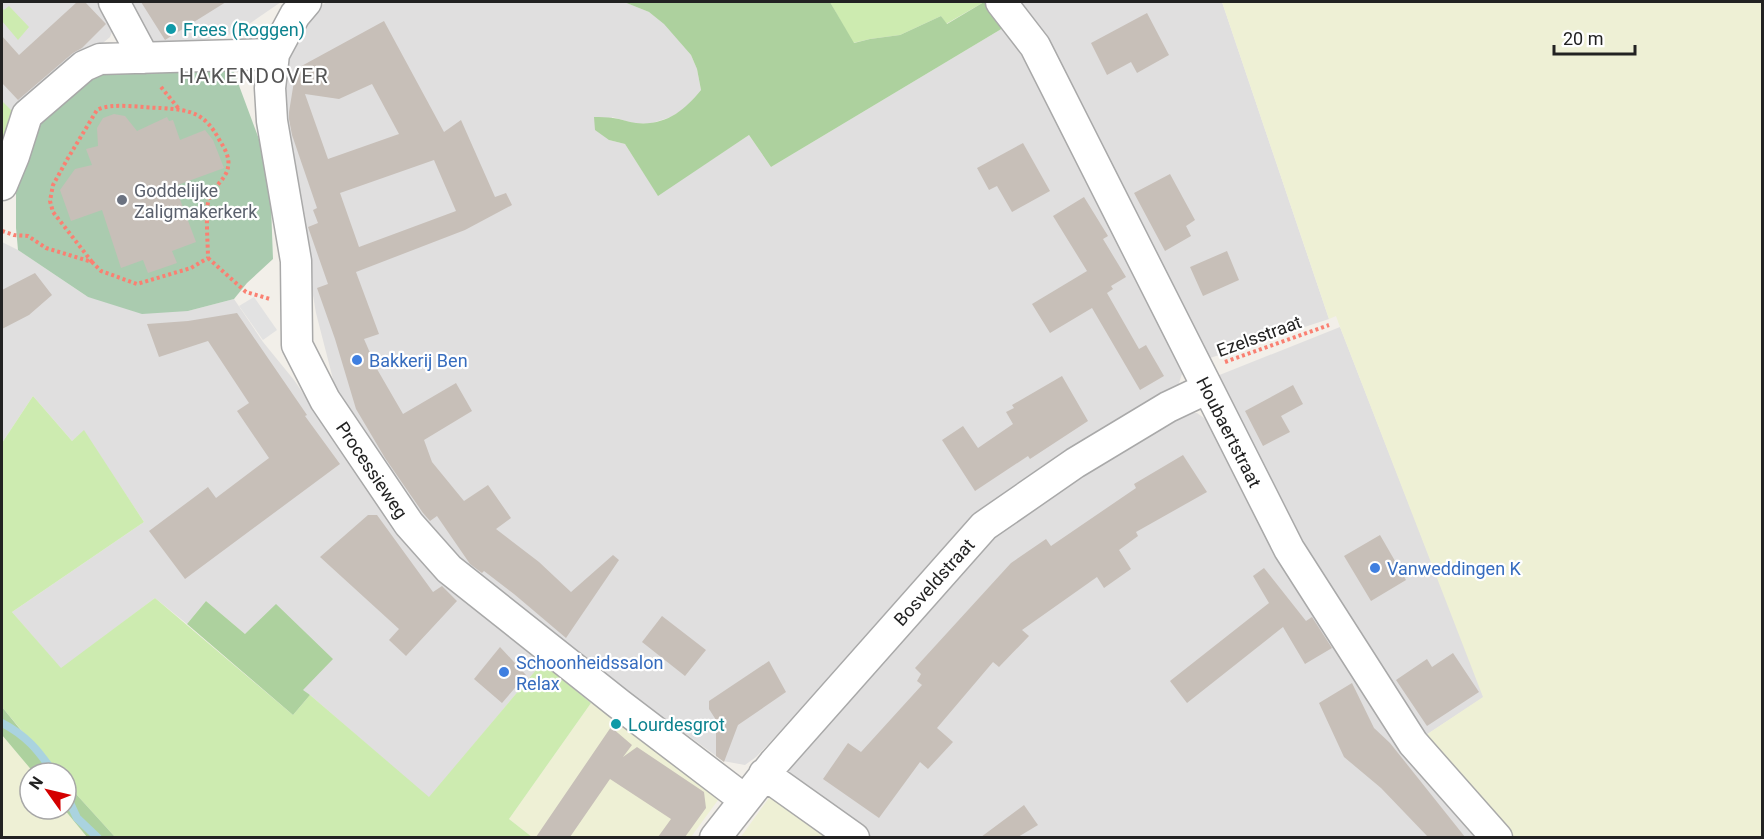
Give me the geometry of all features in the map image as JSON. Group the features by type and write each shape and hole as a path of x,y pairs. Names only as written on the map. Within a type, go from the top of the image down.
{"street":[{"path":"114,2 144,58"},
{"name":"Processieweg","path":"306,2 295,15 274,54 270,87 296,261 297,345 325,400 409,524 449,569 619,704 745,800"},
{"name":"Houbaertstraat","path":"1001,2 1035,46 1288,549 1413,743 1497,837"},
{"path":"2,184 27,116 84,66 100,59 274,54"},
{"name":"Bosveldstraat","path":"715,837 764,774 984,526 1075,463 1168,407 1202,380"},
{"path":"764,774 854,837"}],"path":[{"path":"160,86 180,109"},
{"path":"208,258 191,268 137,284 101,271 53,212 50,201 53,185 97,110 103,107 180,109 195,112 212,127 228,155 229,169 209,199 208,258 246,292"},
{"path":"2,231 28,236 46,248 92,262"},
{"name":"Ezelsstraat","path":"1202,380 1329,325"}],"shaded area":[{"path":"2,2 107,2 115,24 110,37 32,103 2,166"},
{"path":"126,2 281,2 236,33 165,48 150,43"},
{"path":"327,2 624,2 649,12 664,23 691,55 697,69 701,90 687,107 671,117 649,124 633,123 612,117 609,140 625,144 658,195 749,135 771,167 1003,28 1036,77 1183,371 1178,386 967,527 756,757 745,765 723,761 524,616 448,557 364,449 334,383 316,313 283,115 285,65 297,38 316,9"},
{"path":"1017,2 1222,2 1329,319 1207,359"},
{"path":"2,242 18,250 88,297 188,311 234,299 263,342 294,380 379,505 449,577 542,663 429,798 310,695 302,691 245,634 206,601 187,624 155,598 61,669 12,612 144,522 84,431 72,441 33,396 2,443"},
{"path":"254,297 277,330 263,340 239,306"},
{"path":"1340,327 1484,697 1426,735 1404,708 1346,617 1212,378"},
{"path":"1181,413 1197,413 1214,425 1485,837 868,837 783,774 984,542 1023,513"}],"green space":[{"path":"624,2 830,2 854,43 900,35 941,16 947,24 984,2 1003,28 771,167 749,135 658,196 625,144 609,140 595,130 594,117 636,123 656,122 673,116 701,90 697,69 691,55 664,24 649,12"},
{"path":"830,2 984,2 946,24 941,16 900,35 853,43"},
{"path":"1222,2 1762,2 1762,837 1514,837 1426,735 1483,697 1336,316 1329,319"},
{"path":"9,6 29,27 18,40 2,21 2,8 4,10"},
{"path":"163,66 234,72 260,142 271,205 273,259 247,283 234,299 188,311 142,314 88,297 18,250 16,193 40,118 92,75"},
{"path":"2,101 16,115 2,150"},
{"path":"33,396 72,441 84,430 144,522 12,612 61,668 155,598 293,715 310,695 429,797 542,663 591,703 509,819 532,837 115,837 78,796 78,761 47,761 2,707 2,443"},
{"path":"206,601 245,634 276,604 333,659 303,690 310,695 293,715 187,624"},
{"path":"591,703 715,784 721,796 691,837 532,837 509,819"},
{"path":"2,707 46,761 24,761 2,735"},
{"path":"2,735 24,761 18,761 18,821 74,821 87,837 2,837"},
{"path":"774,791 839,838 740,838"},
{"path":"78,796 115,837 87,837 74,821 78,821"}],"building":[{"path":"77,2 85,2 106,24 82,48 18,100 2,83 2,36 19,55"},
{"name":"Frees (Roggen)","path":"141,2 226,2 165,40"},
{"path":"1147,13 1169,55 1137,73 1131,62 1107,75 1091,43"},
{"path":"384,21 444,132 461,120 495,197 506,193 512,205 465,230 356,272 379,334 364,339 377,369 403,414 456,383 472,411 424,440 432,462 464,501 488,485 511,518 496,529 539,562 571,592 613,555 619,560 566,638 514,594 484,571 482,573 470,564 437,516 430,521 385,458 356,409 317,288 328,284 308,227 318,223 313,210 317,208 292,135 289,119 296,69","holes":["372,84 399,134 328,159 305,94 339,99","434,160 456,211 359,247 340,193"]},
{"name":"Goddelijke Zaligmakerkerk","path":"114,114 125,116 137,131 167,117 169,121 173,120 180,140 205,130 213,140 224,168 175,186 196,242 172,251 177,263 148,273 143,260 121,268 102,210 71,221 60,190 75,169 92,165 86,149 98,146 97,128 103,118"},
{"path":"1023,143 1050,191 1012,212 997,186 989,190 977,168"},
{"path":"1170,174 1195,220 1186,226 1191,236 1165,251 1134,193"},
{"path":"1084,197 1108,236 1103,239 1126,277 1111,286 1113,289 1107,293 1139,349 1146,345 1164,376 1140,390 1092,308 1050,333 1032,304 1087,271 1053,216"},
{"path":"1227,251 1239,280 1203,296 1190,267"},
{"path":"35,273 52,295 29,315 2,329 2,290"},
{"path":"237,313 307,415 305,416 340,464 185,579 149,531 208,487 216,498 269,458 237,411 249,403 208,341 159,357 147,324 188,321"},
{"path":"1062,376 1088,421 1030,459 1028,456 975,491 942,440 963,426 978,448 1013,424 1006,412 1014,408 1012,405"},
{"path":"1293,385 1303,404 1281,416 1290,432 1263,446 1245,411"},
{"path":"1183,455 1207,492 1136,532 1138,536 1119,550 1131,569 1104,588 1097,577 1022,630 1029,636 999,667 993,662 937,728 953,742 928,769 920,762 879,818 823,779 848,743 861,752 922,685 917,681 921,674 915,668 1011,563 1046,539 1051,546 1136,488 1134,484"},
{"path":"368,515 377,515 433,592 442,586 457,601 406,656 389,640 399,629 320,557"},
{"name":"Vanweddingen K","path":"1380,535 1406,580 1371,601 1344,556"},
{"path":"1264,568 1306,621 1312,617 1332,648 1305,664 1283,627 1187,703 1170,681 1269,603 1253,576"},
{"path":"662,616 706,650 685,676 642,642"},
{"name":"Schoonheidssalon Relax","path":"500,647 526,675 502,703 474,679"},
{"path":"1453,653 1479,692 1427,726 1396,680 1427,659 1432,667"},
{"path":"769,661 786,692 738,725 724,762 716,756 716,720 709,709 709,701"},
{"path":"1352,683 1374,728 1390,743 1465,837 1428,837 1381,788 1344,757 1319,703"},
{"path":"611,727 632,745 623,757 637,747 704,792 706,808 685,837 658,837 671,819 610,779 570,837 536,837"},
{"path":"1024,805 1038,825 1018,837 981,837"}],"waterway":[{"path":"2,723 31,744 46,761"},
{"path":"78,819 98,838"}],"place":[{"name":"Frees (Roggen)","path":"171,29"},
{"name":"Goddelijke Zaligmakerkerk","path":"122,200"},
{"name":"Bakkerij Ben","path":"357,360"},
{"name":"Vanweddingen K","path":"1375,568"},
{"name":"Schoonheidssalon Relax","path":"504,672"},
{"name":"Lourdesgrot","path":"616,724"}],"district":[{"name":"HAKENDOVER","path":"254,76"}]}
